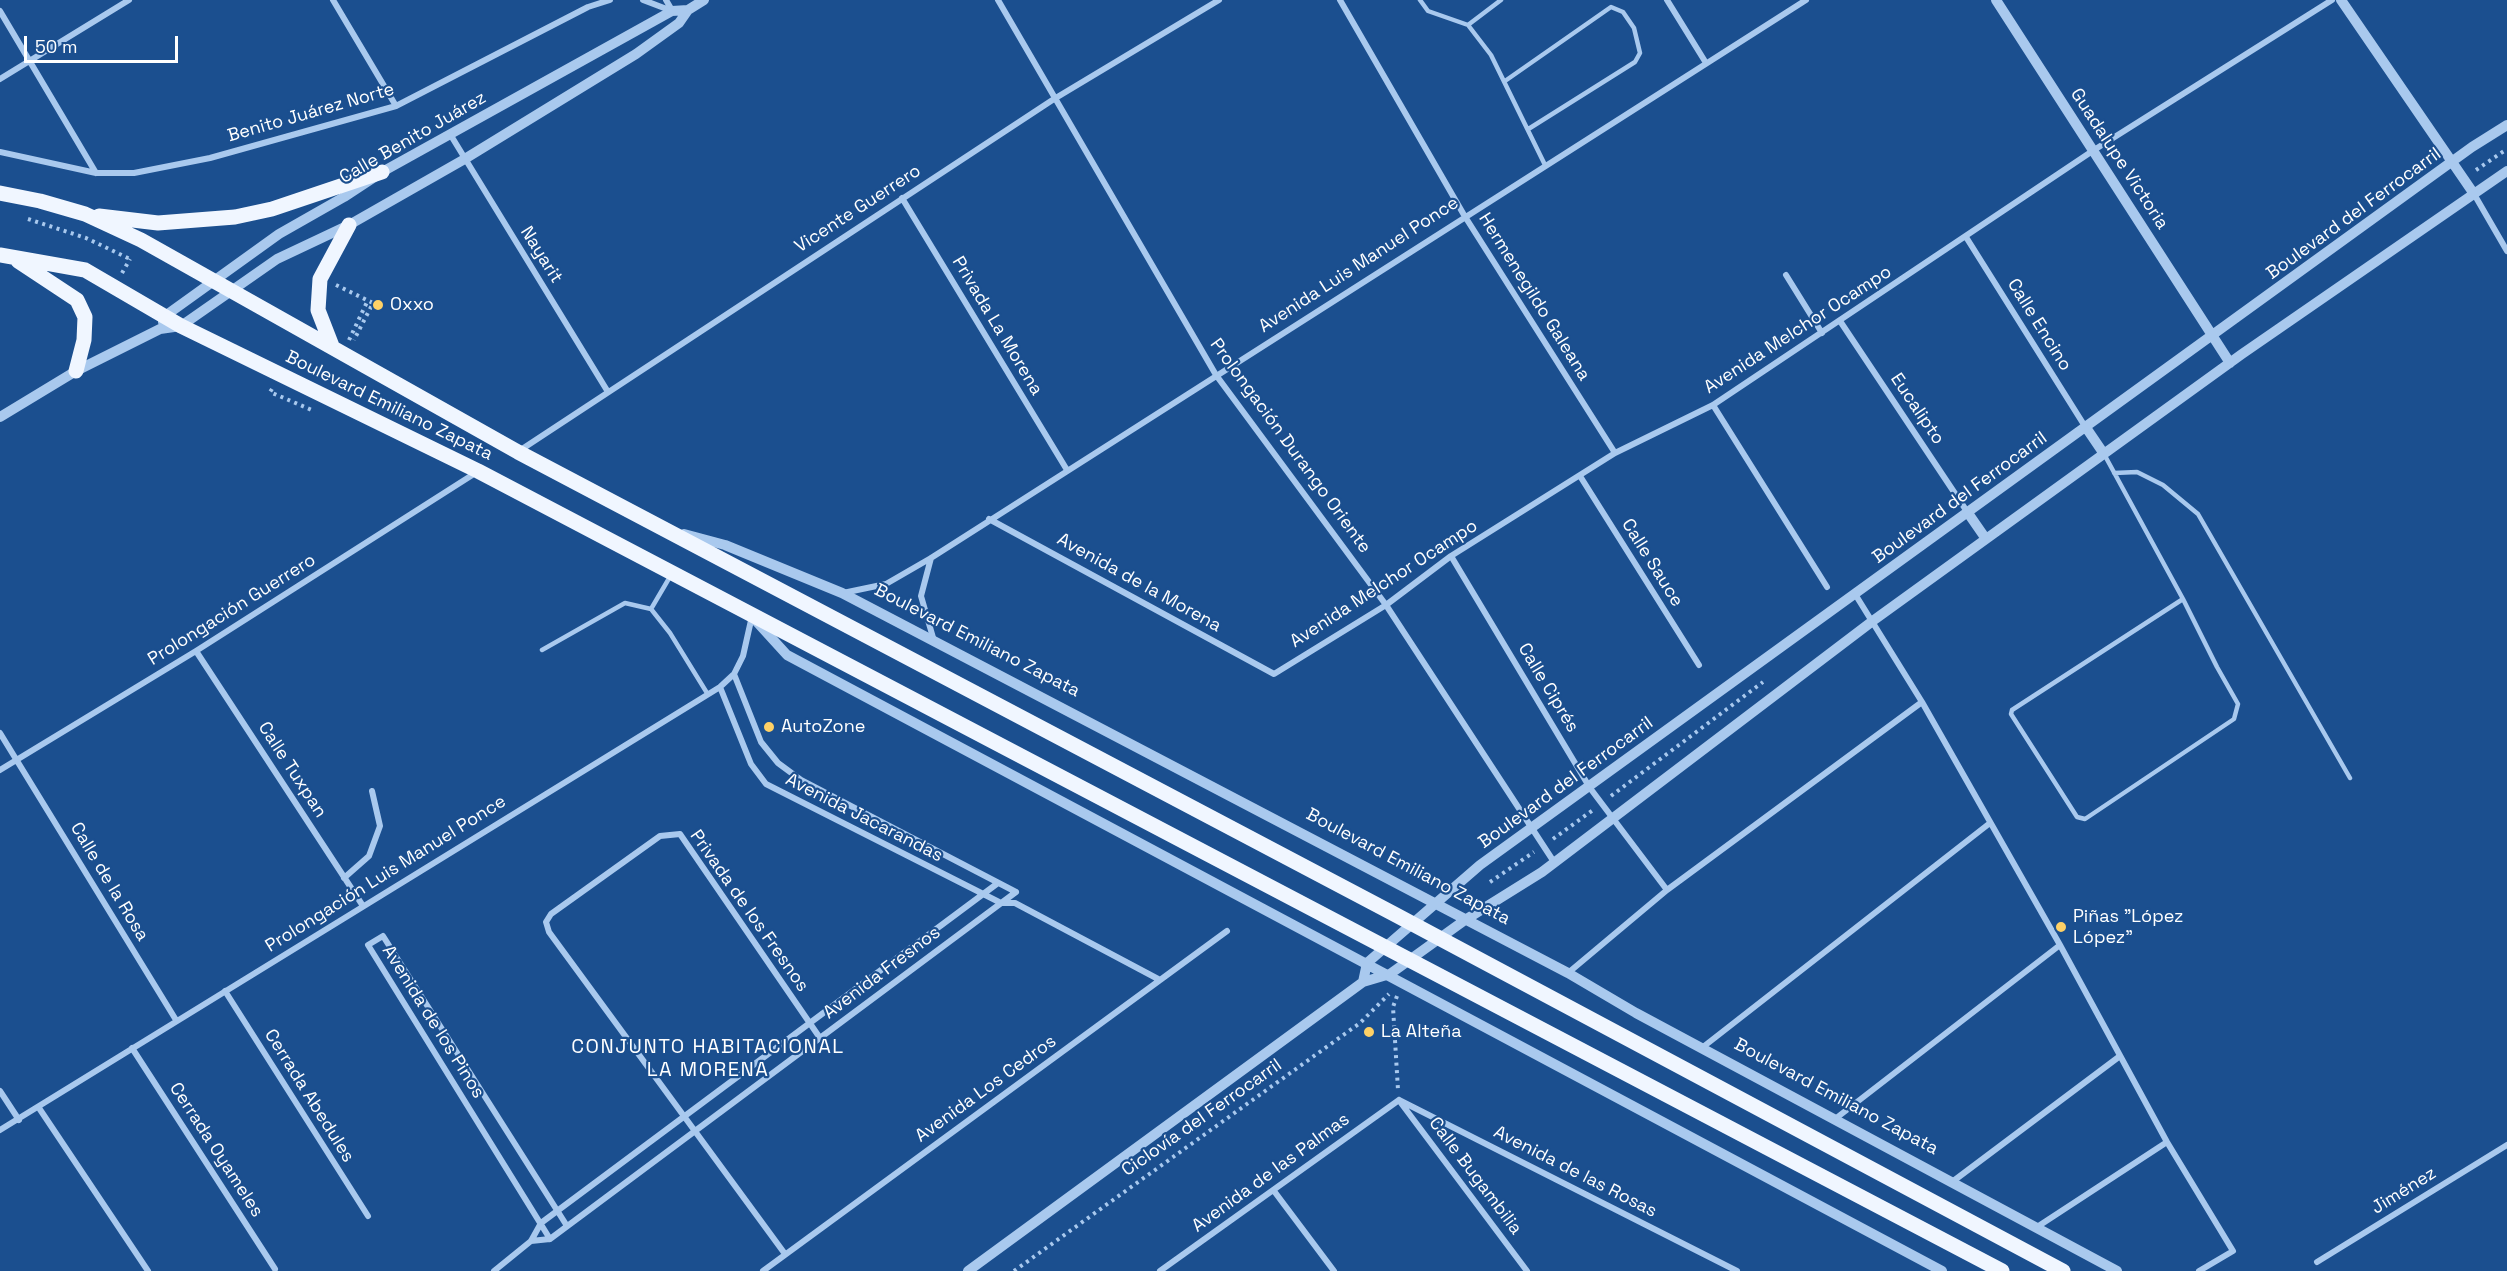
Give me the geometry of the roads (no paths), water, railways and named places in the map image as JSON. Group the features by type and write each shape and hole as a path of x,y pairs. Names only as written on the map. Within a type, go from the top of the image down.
{"main road":[{"path":"85,214 158,224 235,217 272,209 382,172"},
{"name":"Boulevard Emiliano Zapata","path":"0,193 40,201 85,214 141,240 213,281 342,348 518,452 1385,909 2063,1271"},
{"path":"342,348 318,310 321,278 349,225"},
{"path":"5,256 77,300 85,317 84,340 76,371"},
{"name":"Boulevard Emiliano Zapata","path":"5,256 86,270 163,322 182,326 478,471 803,644 2002,1271"}],"street":[{"path":"0,79 129,0"},
{"path":"333,0 396,106"},
{"name":"Benito Juárez Norte","path":"0,152 96,173 134,173 210,158 396,106 588,7 610,0"},
{"path":"643,0 672,11"},
{"path":"666,0 679,23"},
{"name":"Calle Benito Juárez","path":"182,326 278,259 349,225 464,160 636,54 679,23 688,10 704,0"},
{"name":"Prolongación Durango Oriente","path":"998,0 1216,375 1386,605 1554,862"},
{"name":"Vicente Guerrero","path":"518,452 1054,99 1219,0"},
{"name":"Hermenegildo Galeana","path":"1340,0 1464,215 1615,453"},
{"path":"1667,0 1706,63"},
{"name":"Avenida Luis Manuel Ponce","path":"842,593 886,584 930,558 1464,215 1806,0"},
{"name":"Guadalupe Victoria","path":"1996,0 2230,363"},
{"name":"Avenida Melchor Ocampo","path":"1274,674 1386,605 1451,556 1615,453 1713,405 2094,150 2332,0"},
{"path":"2341,0 2454,162 2507,251"},
{"name":"Calle Benito Juárez","path":"0,417 163,322 213,281 279,234 382,172 672,11 688,10"},
{"path":"0,11 96,173"},
{"name":"Boulevard del Ferrocarril","path":"1367,963 1480,866 1533,830 1855,594 2507,125"},
{"name":"Nayarit","path":"450,134 608,392"},
{"path":"968,1271 1363,982 1390,974 1465,920 1554,862 1874,620 2230,363 2507,171"},
{"name":"Privada La Morena","path":"902,198 1066,470"},
{"name":"Calle Encino","path":"1966,237 2087,429"},
{"path":"1786,275 1822,333"},
{"name":"Eucalipto","path":"1840,321 1968,513"},
{"path":"1713,405 1827,587"},
{"path":"2087,429 2104,454"},
{"name":"Prolongación Guerrero","path":"0,770 196,651 478,471"},
{"name":"Calle Sauce","path":"1580,476 1699,665"},
{"path":"1968,513 1986,539"},
{"name":"Avenida de la Morena","path":"989,519 1274,674"},
{"name":"Boulevard Emiliano Zapata","path":"665,529 725,545 842,593 1568,973 1636,1013 2117,1271"},
{"name":"Calle Ciprés","path":"1451,556 1590,788 1614,817 1666,890"},
{"path":"930,558 921,596 934,641"},
{"path":"1855,594 1874,620 1922,702 2060,945 2168,1142 2233,1251 2199,1271"},
{"name":"Boulevard Emiliano Zapata","path":"752,616 787,655 1390,974 1942,1271"},
{"name":"Prolongación Luis Manuel Ponce","path":"0,1130 720,687 734,674 743,656 752,616"},
{"name":"Calle Tuxpan","path":"196,651 363,906"},
{"name":"Avenida Jacarandas","path":"734,674 761,742 778,763 801,780 1016,892"},
{"name":"Avenida Jacarandas","path":"720,687 751,764 766,784 984,895 1001,903 1015,903 1160,980"},
{"path":"1568,973 1666,890 1922,702"},
{"path":"0,733 17,759"},
{"name":"Calle de la Rosa","path":"17,759 176,1020"},
{"path":"344,878 369,856 380,826 372,791"},
{"path":"1703,1047 1990,823"},
{"name":"Privada de los Fresnos","path":"684,1116 549,932 546,922 551,914 660,836 680,834 820,1038"},
{"name":"Avenida Fresnos","path":"494,1271 531,1242 541,1222 998,883"},
{"path":"1015,903 1016,892"},
{"name":"Avenida Fresnos","path":"531,1242 550,1239 1016,892"},
{"name":"Avenida Los Cedros","path":"763,1271 1227,931"},
{"name":"Avenida de los Pinos","path":"550,1239 368,945 383,936 567,1226"},
{"path":"1835,1119 2060,945"},
{"path":"1363,982 1367,963"},
{"name":"Cerrada Abedules","path":"225,991 368,1216"},
{"name":"Cerrada Oyameles","path":"132,1047 275,1269"},
{"path":"1952,1182 2120,1056"},
{"path":"0,1091 19,1120"},
{"name":"Avenida de las Palmas","path":"1160,1271 1399,1100"},
{"name":"Calle Bugambilia","path":"1399,1100 1527,1271"},
{"name":"Avenida de las Rosas","path":"1399,1100 1737,1271"},
{"path":"39,1108 148,1271"},
{"path":"684,1116 785,1254"},
{"path":"2037,1227 2168,1142"},
{"name":"Jiménez","path":"2317,1262 2507,1145"},
{"path":"1274,1191 1334,1271"}],"lane":[{"path":"1420,0 1428,11 1468,25 1491,55 1530,128 1545,165"},
{"path":"1468,25 1502,0"},
{"path":"1505,81 1611,7 1623,12 1634,28 1640,53 1635,62 1530,128"},
{"path":"2104,454 2183,599 2238,704 2234,719 2085,819 2077,817 2011,714 2012,710 2183,599"},
{"path":"2114,473 2137,472 2163,486 2198,514 2350,778"},
{"path":"651,609 672,574"},
{"path":"542,650 625,603 651,609 670,633 707,693"}],"place":[{"name":"Oxxo","path":"378,305"},
{"name":"AutoZone","path":"769,727"},
{"name":"Piñas \"López López\"","path":"2061,927"},
{"name":"La Alteña","path":"1369,1032"}],"district":[{"name":"CONJUNTO HABITACIONAL LA MORENA","path":"708,1060"}]}
